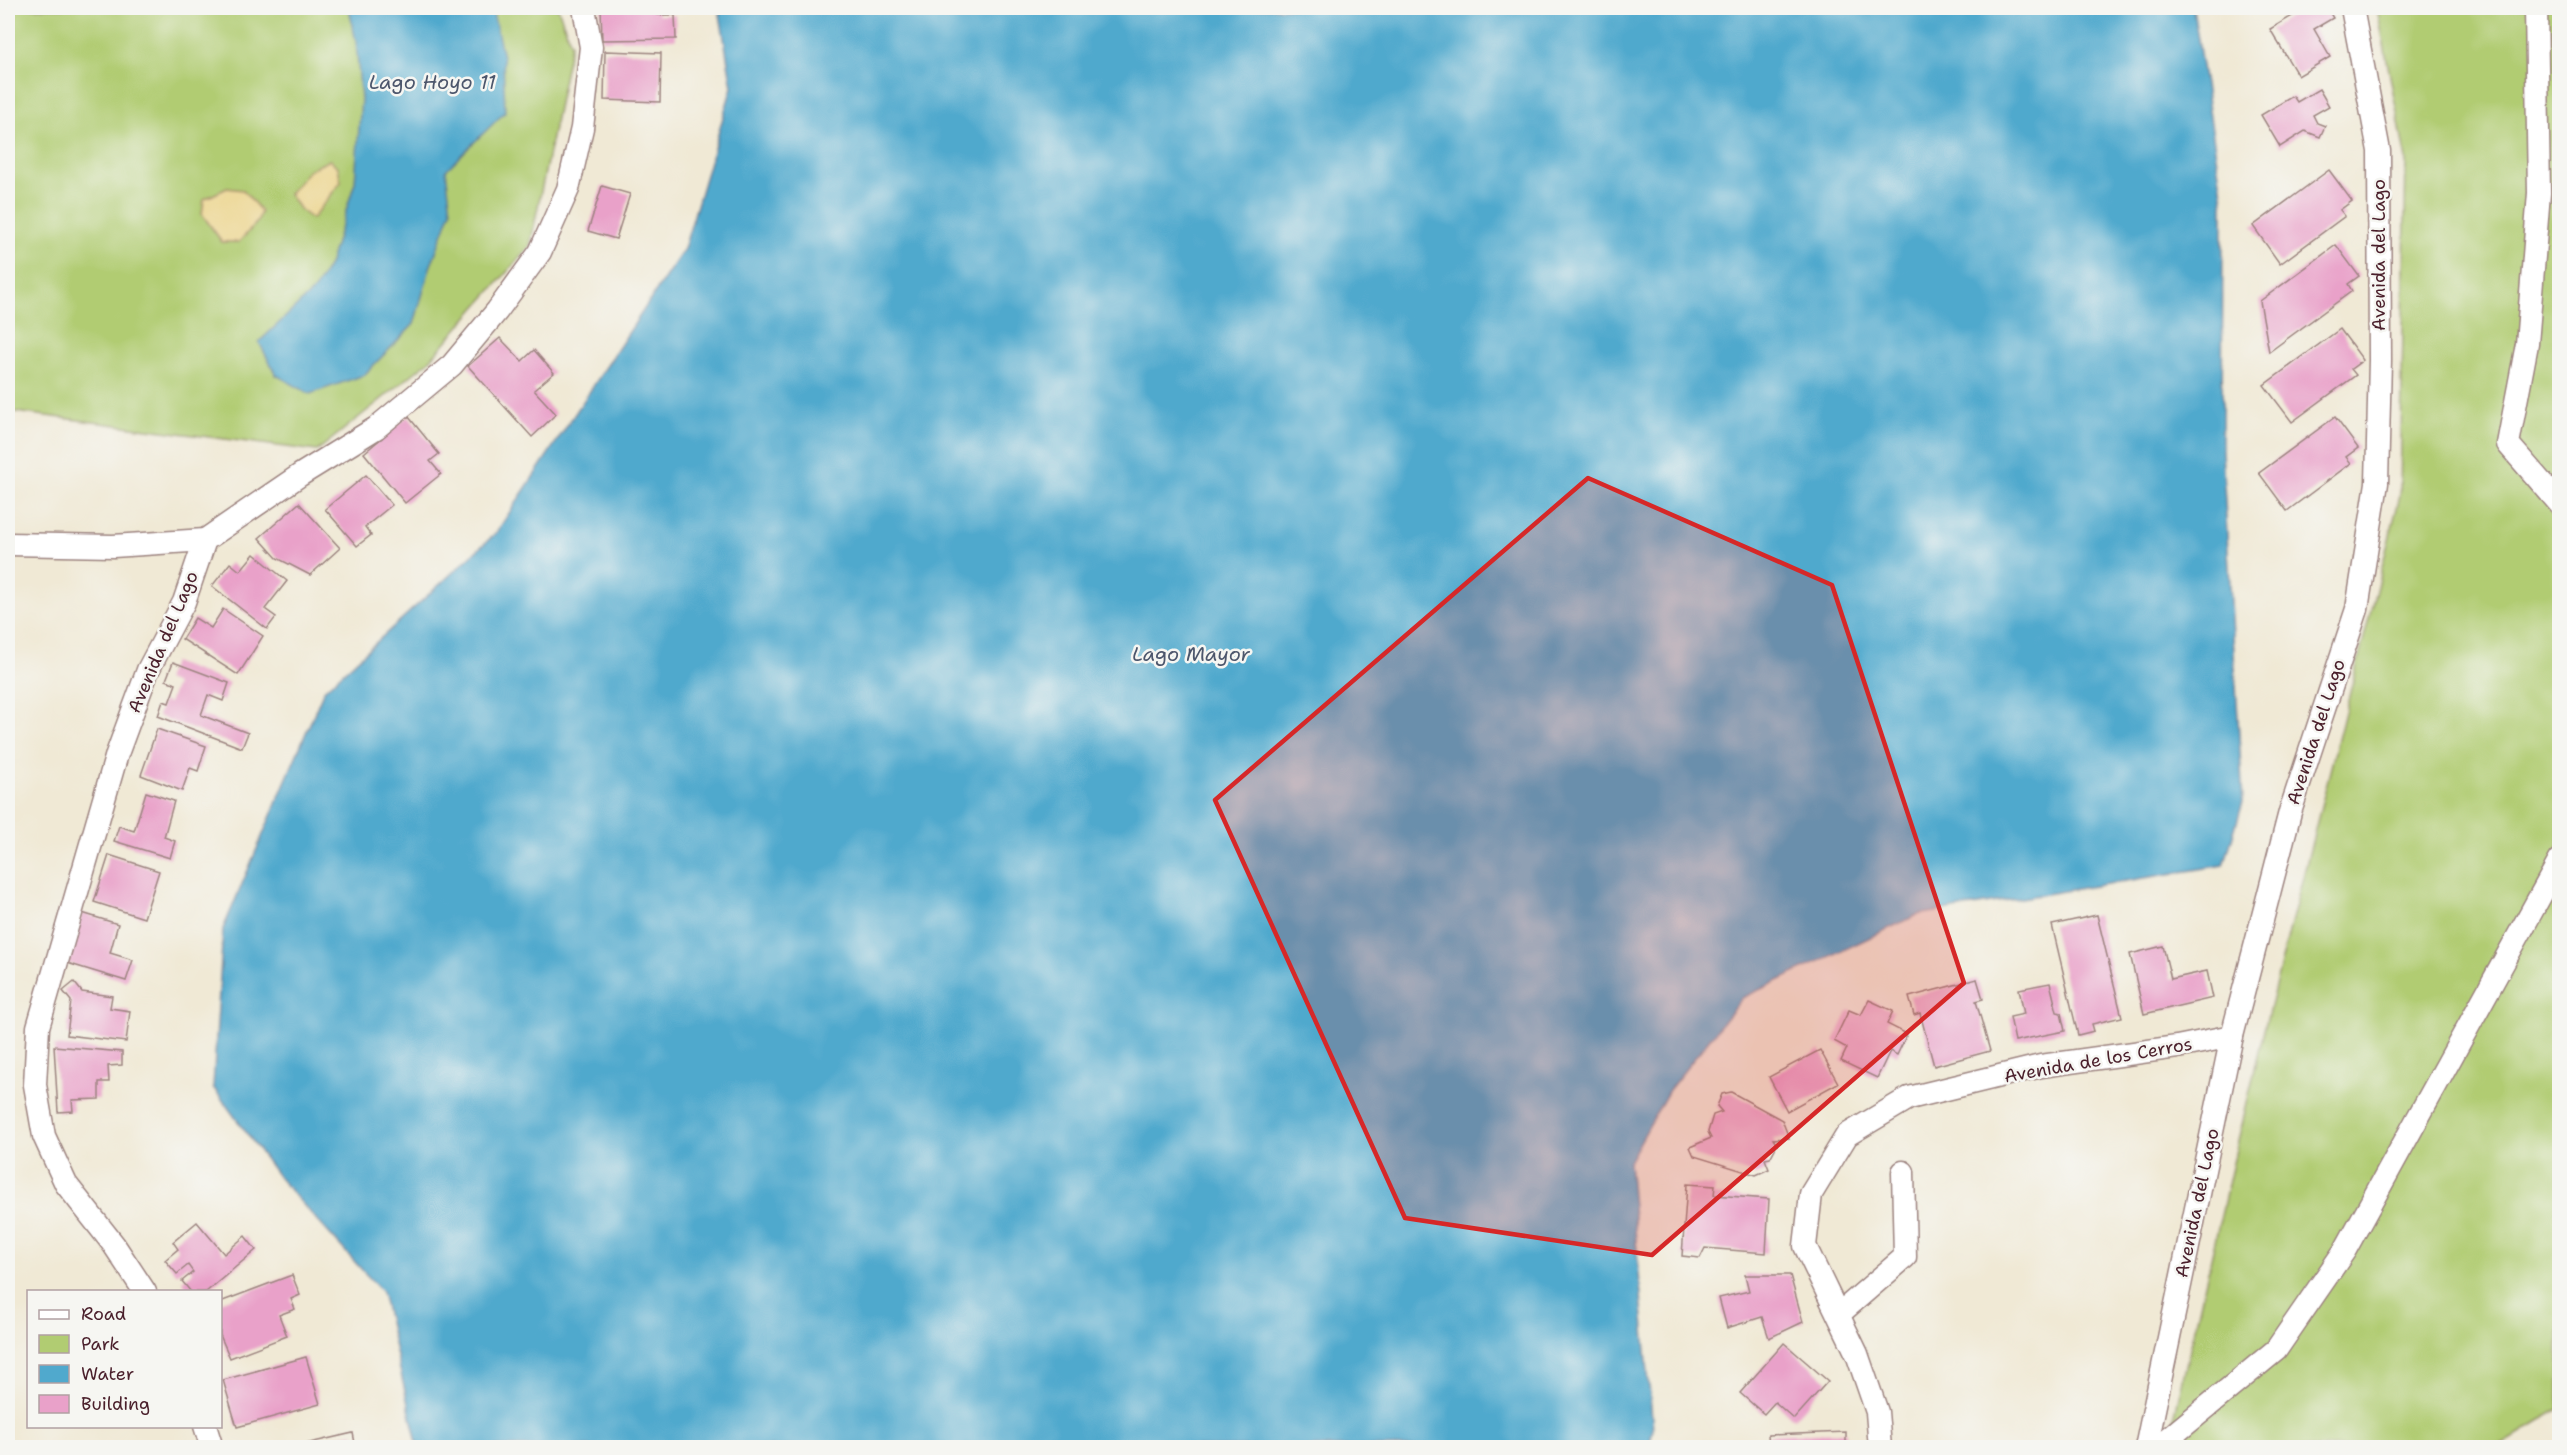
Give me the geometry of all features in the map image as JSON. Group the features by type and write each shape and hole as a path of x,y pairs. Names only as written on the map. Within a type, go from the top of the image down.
{"street":[{"path":"8,544 113,546 205,540 376,428 452,365 497,311 540,252 568,189 582,128 591,47 584,8"},
{"name":"Avenida del Lago","path":"2146,1448 2232,1036 2290,812 2358,609 2377,483 2380,360 2379,151 2352,8"},
{"path":"2536,8 2539,193 2527,344 2508,444 2559,504"},
{"name":"Avenida del Lago","path":"144,1290 114,1245 66,1184 44,1136 35,1085 38,1028 117,754 148,670 184,602 205,540"},
{"path":"2157,1448 2276,1350 2345,1250 2559,860"},
{"name":"Avenida de los Cerros","path":"1880,1448 1877,1412 1857,1354 1805,1246 1811,1194 1847,1135 1909,1098 2041,1066 2176,1047 2232,1036"},
{"path":"1839,1314 1905,1257 1903,1172"},
{"path":"206,1428 212,1448"}],"highlighted area":[{"path":"1588,478 1832,585 1964,983 1652,1255 1405,1218 1215,800"}],"green space":[{"path":"8,8 558,8 571,44 530,246 429,361 317,451 8,411"},
{"path":"2377,8 2559,8 2559,1409 2497,1447 2167,1448 2262,1038 2400,496 2406,160"}],"sand":[{"path":"330,160 338,167 341,182 312,219 300,210 289,194 309,170"},
{"path":"227,188 243,190 261,211 258,221 239,242 222,242 202,214 204,199"}],"water":[{"name":"Lago Hoyo 11","path":"349,8 492,8 503,57 505,112 446,170 451,211 430,268 414,324 364,375 310,394 276,375 259,342 315,289 329,265 355,182 361,99 356,42"},
{"name":"Lago Mayor","path":"719,8 2193,8 2223,200 2222,451 2243,802 2224,865 1917,915 1742,998 1669,1090 1629,1162 1653,1429 1649,1447 418,1447 382,1292 280,1179 213,1087 223,929 324,690 496,533 684,249 732,87"}],"building":[{"path":"601,8 658,8 658,15 675,15 676,39 602,40"},
{"path":"2306,8 2327,8 2333,18 2314,29 2330,57 2298,76 2270,29"},
{"path":"605,51 661,53 660,102 604,100"},
{"path":"2319,89 2329,106 2313,115 2317,123 2325,126 2320,137 2305,131 2280,147 2261,115 2293,96 2297,102"},
{"path":"2329,170 2352,201 2340,210 2345,216 2280,264 2253,226"},
{"path":"602,186 630,194 616,239 588,231"},
{"path":"2336,245 2359,276 2348,284 2352,291 2269,352 2260,301"},
{"path":"2340,329 2363,360 2351,369 2356,375 2292,422 2264,385"},
{"path":"500,338 522,361 534,350 554,373 534,390 556,414 532,437 468,366"},
{"path":"408,416 439,454 430,461 441,474 405,503 364,453"},
{"path":"2335,417 2358,448 2346,457 2351,463 2287,511 2259,473"},
{"path":"366,475 392,505 365,527 371,535 357,546 325,509"},
{"path":"299,503 340,548 310,575 277,558 259,538"},
{"path":"254,554 287,581 265,609 276,617 267,629 212,586 230,563 240,571"},
{"path":"223,609 263,636 238,675 182,639 195,618 211,628"},
{"path":"173,662 229,683 223,701 208,695 201,715 248,733 242,748 158,716 163,701 169,703 176,684 166,680"},
{"path":"157,729 206,746 198,771 190,768 182,791 141,775"},
{"path":"146,792 174,801 164,837 175,841 170,858 114,841 119,826 134,831"},
{"path":"109,855 159,871 144,918 94,902"},
{"path":"82,913 118,924 110,953 133,960 126,981 67,963"},
{"path":"2097,915 2122,1017 2092,1024 2094,1031 2078,1035 2052,925"},
{"path":"2163,946 2171,979 2207,971 2213,998 2144,1014 2130,954"},
{"path":"1977,979 1983,999 1976,1001 1990,1051 1934,1066 1920,1013 1914,1015 1909,997"},
{"path":"74,982 82,992 112,996 110,1008 130,1011 126,1042 67,1035 71,1001 63,991"},
{"path":"2050,983 2057,1012 2061,1013 2065,1031 2015,1041 2010,1017 2024,1014 2019,989"},
{"path":"1869,1000 1893,1011 1887,1024 1907,1034 1897,1055 1890,1051 1877,1078 1841,1061 1847,1048 1834,1041 1849,1010 1861,1015"},
{"path":"54,1046 122,1052 122,1065 108,1066 109,1082 99,1082 99,1099 72,1100 73,1111 58,1112"},
{"path":"1820,1050 1838,1083 1787,1111 1769,1077"},
{"path":"1731,1092 1782,1120 1789,1138 1773,1139 1777,1145 1770,1158 1765,1159 1769,1169 1756,1175 1694,1156 1690,1147 1711,1138 1708,1132 1713,1115 1722,1112 1717,1106 1722,1094"},
{"path":"1687,1184 1715,1186 1714,1195 1769,1199 1766,1253 1705,1248 1700,1258 1682,1256"},
{"path":"197,1222 224,1254 245,1236 256,1250 208,1290 189,1290 182,1281 193,1272 188,1265 177,1274 165,1260 178,1249 173,1242"},
{"path":"292,1275 300,1295 291,1299 295,1309 279,1315 287,1336 230,1358 222,1340 222,1301"},
{"path":"1745,1275 1790,1275 1803,1322 1769,1338 1762,1317 1727,1328 1719,1298 1749,1291"},
{"path":"1784,1343 1828,1381 1794,1419 1775,1402 1764,1414 1740,1393"},
{"path":"306,1357 320,1404 237,1427 223,1380"},
{"path":"1846,1432 1846,1448 1769,1448 1768,1435"},
{"path":"353,1433 356,1448 292,1448 292,1447"}]}
